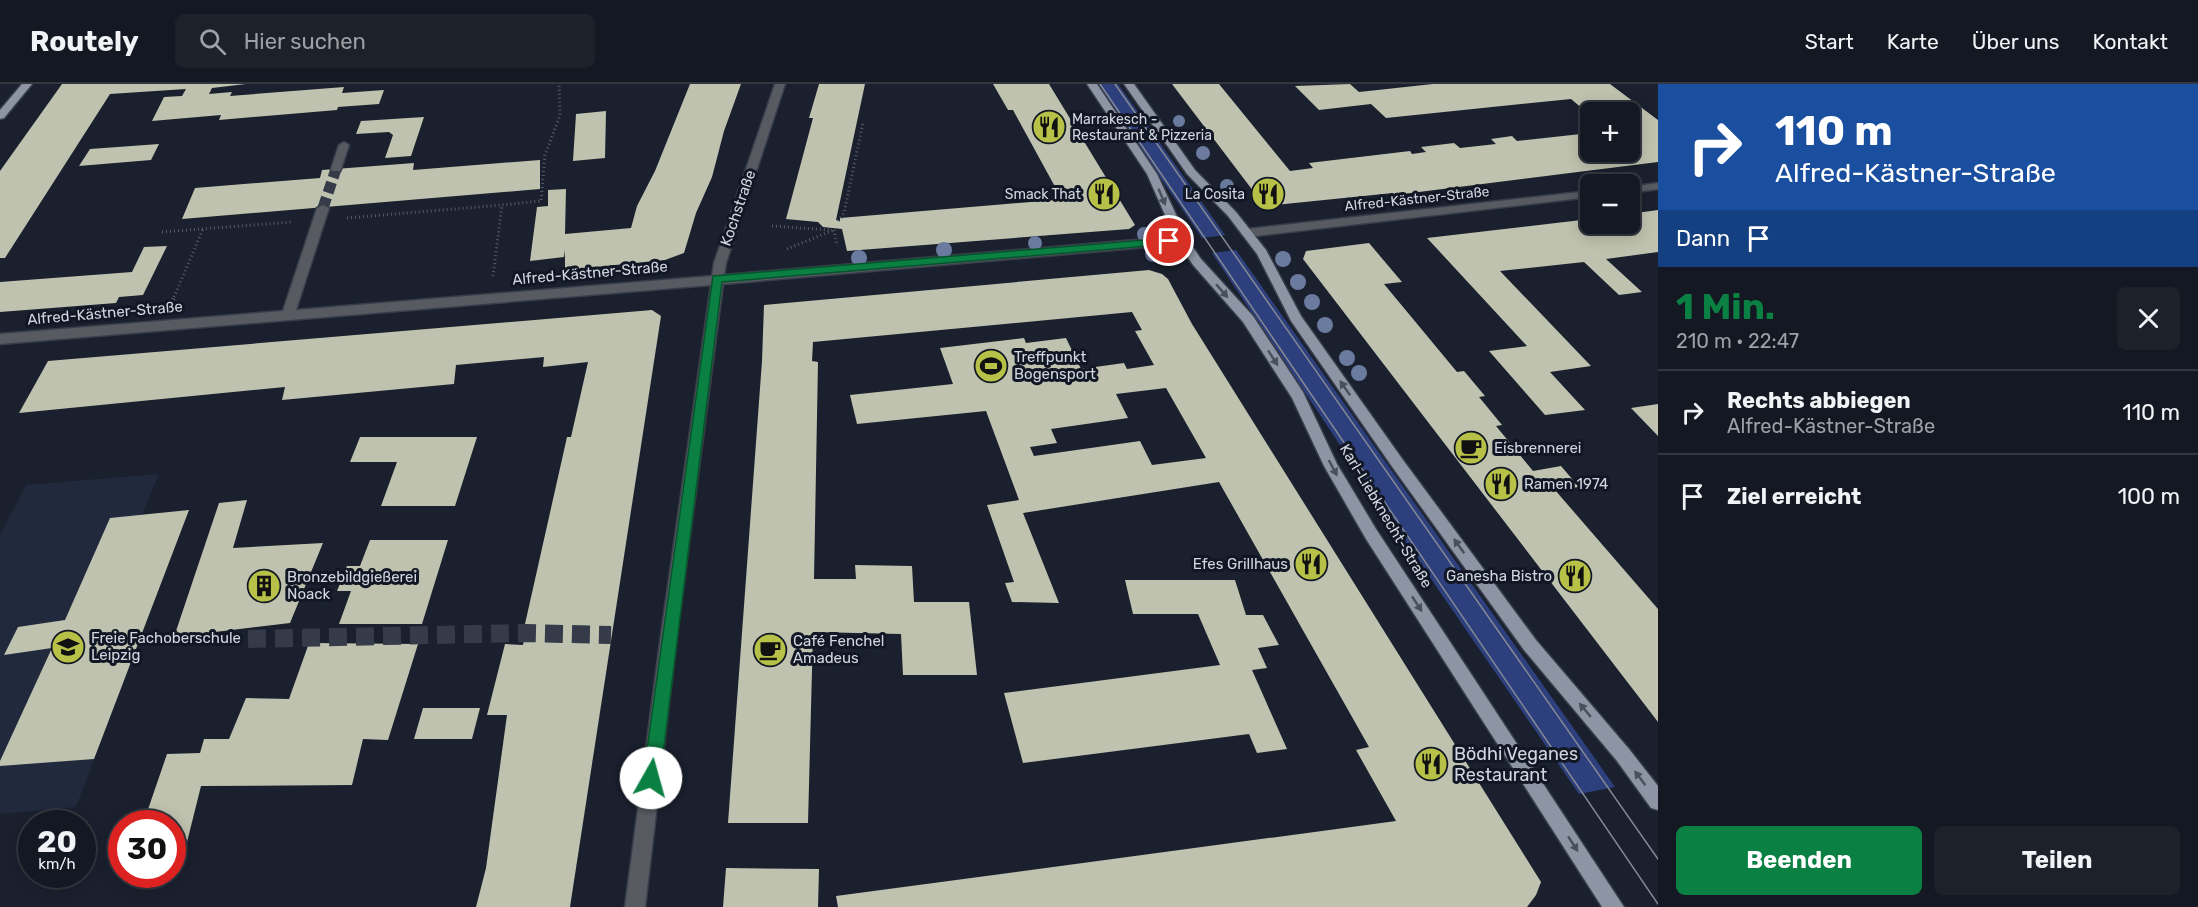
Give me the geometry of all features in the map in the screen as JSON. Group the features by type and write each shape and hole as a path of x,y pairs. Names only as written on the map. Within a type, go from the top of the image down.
{"main road":[{"path":"0,116 27,84"},
{"name":"Karl-Liebknecht-Straße","path":"1092,84 1152,174 1182,240 1197,262 1248,319 1298,396 1331,466 1371,534 1614,907"},
{"path":"1129,84 1191,172 1247,233 1262,254 1296,318 1398,464 1530,645 1623,755 1658,801"}],"street":[{"name":"Kochstraße","path":"636,907 717,279 725,247 780,84"},
{"path":"336,170 344,145"},
{"path":"1640,188 1658,186"},
{"name":"Alfred-Kästner-Straße","path":"1247,233 1580,195"},
{"path":"288,315 321,214"},
{"name":"Alfred-Kästner-Straße","path":"0,339 1182,240"}],"path":[{"path":"162,232 321,214 541,201 545,155 560,115 559,84"},
{"path":"838,221 838,217 844,213 863,123"},
{"path":"491,298 502,205"},
{"path":"772,226 834,229"},
{"path":"162,325 203,229"},
{"path":"834,229 837,246"},
{"path":"782,251 834,229"}],"shaded area":[{"path":"1096,84 1118,84 1225,235 1202,238"},
{"path":"1236,250 1615,787 1579,794 1376,499 1212,253"},
{"name":"Freie Fachoberschule Leipzig","path":"159,474 142,514 189,510 76,807 18,810 18,812 0,814 0,535 26,485"}],"building":[{"path":"62,84 246,84 212,88 209,94 232,92 230,96 344,87 342,93 384,90 379,104 338,107 337,110 219,120 221,115 152,121 164,97 182,96 186,89 110,94 5,258 0,258 0,171"},
{"path":"690,84 741,84 724,131 712,177 696,213 684,253 665,260 565,270 565,250 564,257 530,261 537,207 548,206 548,190 566,189 565,234 631,228 637,206 655,171"},
{"path":"819,84 865,84 836,220 1054,200 1059,194 1013,110 1008,110 993,84 1049,84 1135,225 1129,229 847,251 842,229 823,227 818,222 786,219 813,118 809,118"},
{"path":"1172,84 1219,84 1290,171 1313,168 1309,163 1410,151 1412,154 1426,152 1421,147 1454,143 1460,148 1496,144 1491,139 1512,136 1517,141 1580,134 1580,162 1640,162 1640,106 1658,120 1658,162 1395,195 1393,193 1275,205 1260,200"},
{"path":"1350,84 1359,92 1433,84 1610,84 1634,102 1580,102 1580,107 1571,99 1386,118 1371,104 1319,110 1295,86"},
{"path":"606,111 605,158 573,161 576,114"},
{"path":"424,117 411,156 385,158 393,135 389,132 356,134 361,121"},
{"path":"159,144 151,160 79,166 90,149"},
{"path":"540,160 540,189 182,219 195,188 320,178 322,170 414,163 413,170"},
{"path":"1658,210 1658,252 1606,259 1642,292 1619,295 1584,262 1500,271 1591,366 1550,372 1585,410 1545,415 1489,351 1527,346 1427,238 1580,220 1580,234 1640,234 1640,212"},
{"path":"1369,243 1402,282 1384,284 1457,372 1464,371 1485,396 1479,397 1502,425 1496,426 1533,471 1561,466 1579,487 1555,490 1658,609 1658,722 1303,259 1306,251"},
{"path":"167,246 143,295 119,297 116,303 0,312 0,282 132,272 144,247"},
{"path":"1149,270 1162,274 1168,279 1192,324 1541,882 1536,895 1527,907 838,907 836,896 1396,821 1356,750 1369,747 1219,482 1023,513 1059,603 1012,602 1005,583 1014,582 987,505 1019,500 986,411 857,424 850,395 953,384 940,348 1024,338 1026,343 1066,338 1081,369 1124,363 1127,369 1154,365 1135,331 1142,330 1132,312 813,342 812,361 818,362 814,579 856,579 855,565 912,566 914,602 969,602 977,675 903,675 901,634 813,632 808,823 728,823 762,361 764,305","holes":["1166,388 1206,458 1152,465 1140,441 1034,456 1030,447 1057,443 1051,429 1128,418 1116,394"]},
{"path":"652,310 661,316 570,907 476,907 486,868 507,715 487,715 505,644 523,645 527,624 525,624 567,437 571,437 588,362 543,367 544,357 456,365 454,384 282,400 285,387 19,413 48,361"},
{"path":"1658,404 1658,436 1631,408"},
{"path":"360,437 477,437 455,506 381,506 397,462 350,462"},
{"name":"Bronzebildgießerei Noack","path":"247,500 233,548 323,543 290,623 174,637 219,503"},
{"path":"189,510 94,759 0,766 0,761 52,648 4,655 18,627 65,620 110,518"},
{"path":"370,540 448,540 422,624 339,624 351,591 337,591 347,566 360,566"},
{"path":"1125,580 1235,580 1246,615 1263,615 1279,645 1258,648 1267,668 1252,670 1287,749 1257,753 1249,734 1023,763 1004,693 1220,665 1198,614 1133,614"},
{"path":"309,643 418,644 388,740 363,739 352,785 201,786 186,846 186,810 148,810 167,754 200,753 204,739 229,739 246,698 289,699"},
{"path":"423,708 480,708 472,739 414,739"},
{"path":"726,868 819,869 818,907 723,907"}],"tunnel":[{"path":"323,208 336,169"},
{"path":"248,639 525,633 611,635"}],"tram line":[{"path":"1100,84 1658,904"},
{"path":"1115,84 1658,859"}],"place":[{"name":"Marrakesch - Restaurant & Pizzeria","path":"1049,127"},
{"name":"Smack That","path":"1104,194"},
{"name":"La Cosita","path":"1268,194"},
{"name":"Treffpunkt Bogensport","path":"991,366"},
{"name":"Eisbrennerei","path":"1471,448"},
{"name":"Ramen 1974","path":"1501,484"},
{"name":"Efes Grillhaus","path":"1311,564"},
{"name":"Ganesha Bistro","path":"1575,576"},
{"name":"Bronzebildgießerei Noack","path":"264,586"},
{"name":"Freie Fachoberschule Leipzig","path":"68,647"},
{"name":"Café Fenchel Amadeus","path":"770,650"},
{"name":"Bödhi Veganes Restaurant","path":"1431,764"}],"route":[{"path":"651,778 717,279 1169,241"}]}
